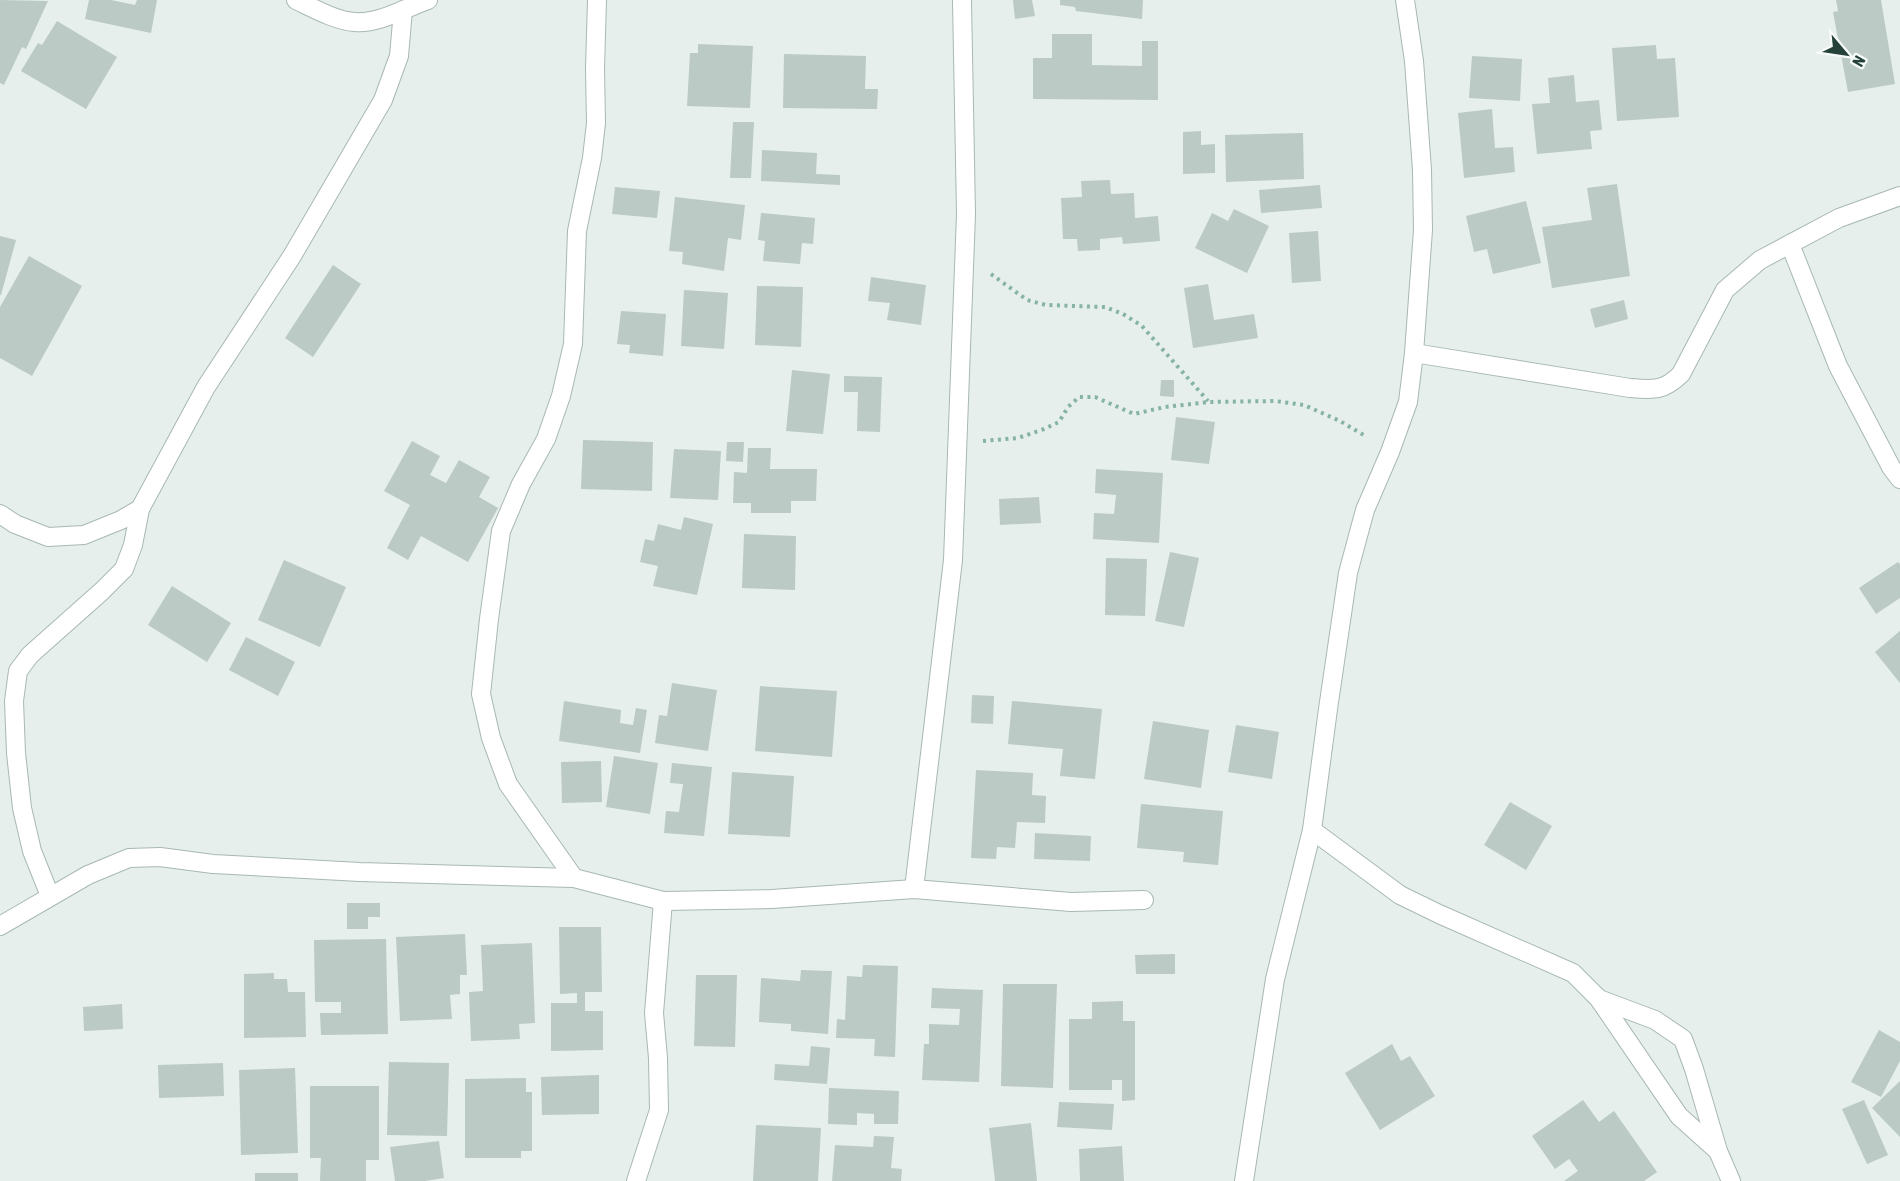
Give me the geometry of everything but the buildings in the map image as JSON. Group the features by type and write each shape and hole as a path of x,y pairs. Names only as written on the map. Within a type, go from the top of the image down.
{"street":[{"path":"296,0 320,12 355,22 381,18 428,0"},
{"path":"574,878 508,784 491,738 482,694 501,531 521,484 546,439 561,396 573,344 577,231 597,123 595,69 597,0"},
{"path":"914,890 953,560 966,214 962,0"},
{"path":"1244,1181 1275,979 1312,830 1348,573 1365,510 1408,402 1423,231 1422,170 1414,61 1405,0"},
{"path":"50,896 32,851 22,808 16,753 14,701 18,671 30,655 124,569 133,545 140,509 206,387 292,256 383,100 399,56 403,10"},
{"path":"1414,353 1630,388 1660,389 1672,383 1681,374 1725,290 1760,260 1839,218 1900,196"},
{"path":"1790,244 1838,366 1900,479"},
{"path":"0,514 15,524 48,537 84,535 121,520 140,509"},
{"path":"1312,830 1400,895 1439,915 1573,973 1599,999 1679,1116 1718,1151"},
{"path":"0,926 88,875 129,858 160,857 213,864 360,872 574,878 663,901 772,899 914,890 1071,902 1144,900"},
{"path":"636,1181 658,1110 658,1058 654,1013 663,901"},
{"path":"1599,999 1655,1020 1683,1039 1718,1151 1731,1181"}],"path":[{"path":"964,255 1027,300 1046,305 1105,307 1123,314 1142,326 1209,402"},
{"path":"957,443 1018,438 1059,422 1068,407 1079,397 1095,397 1134,414 1165,406 1209,402 1275,401 1304,405 1340,421 1390,452"}]}
